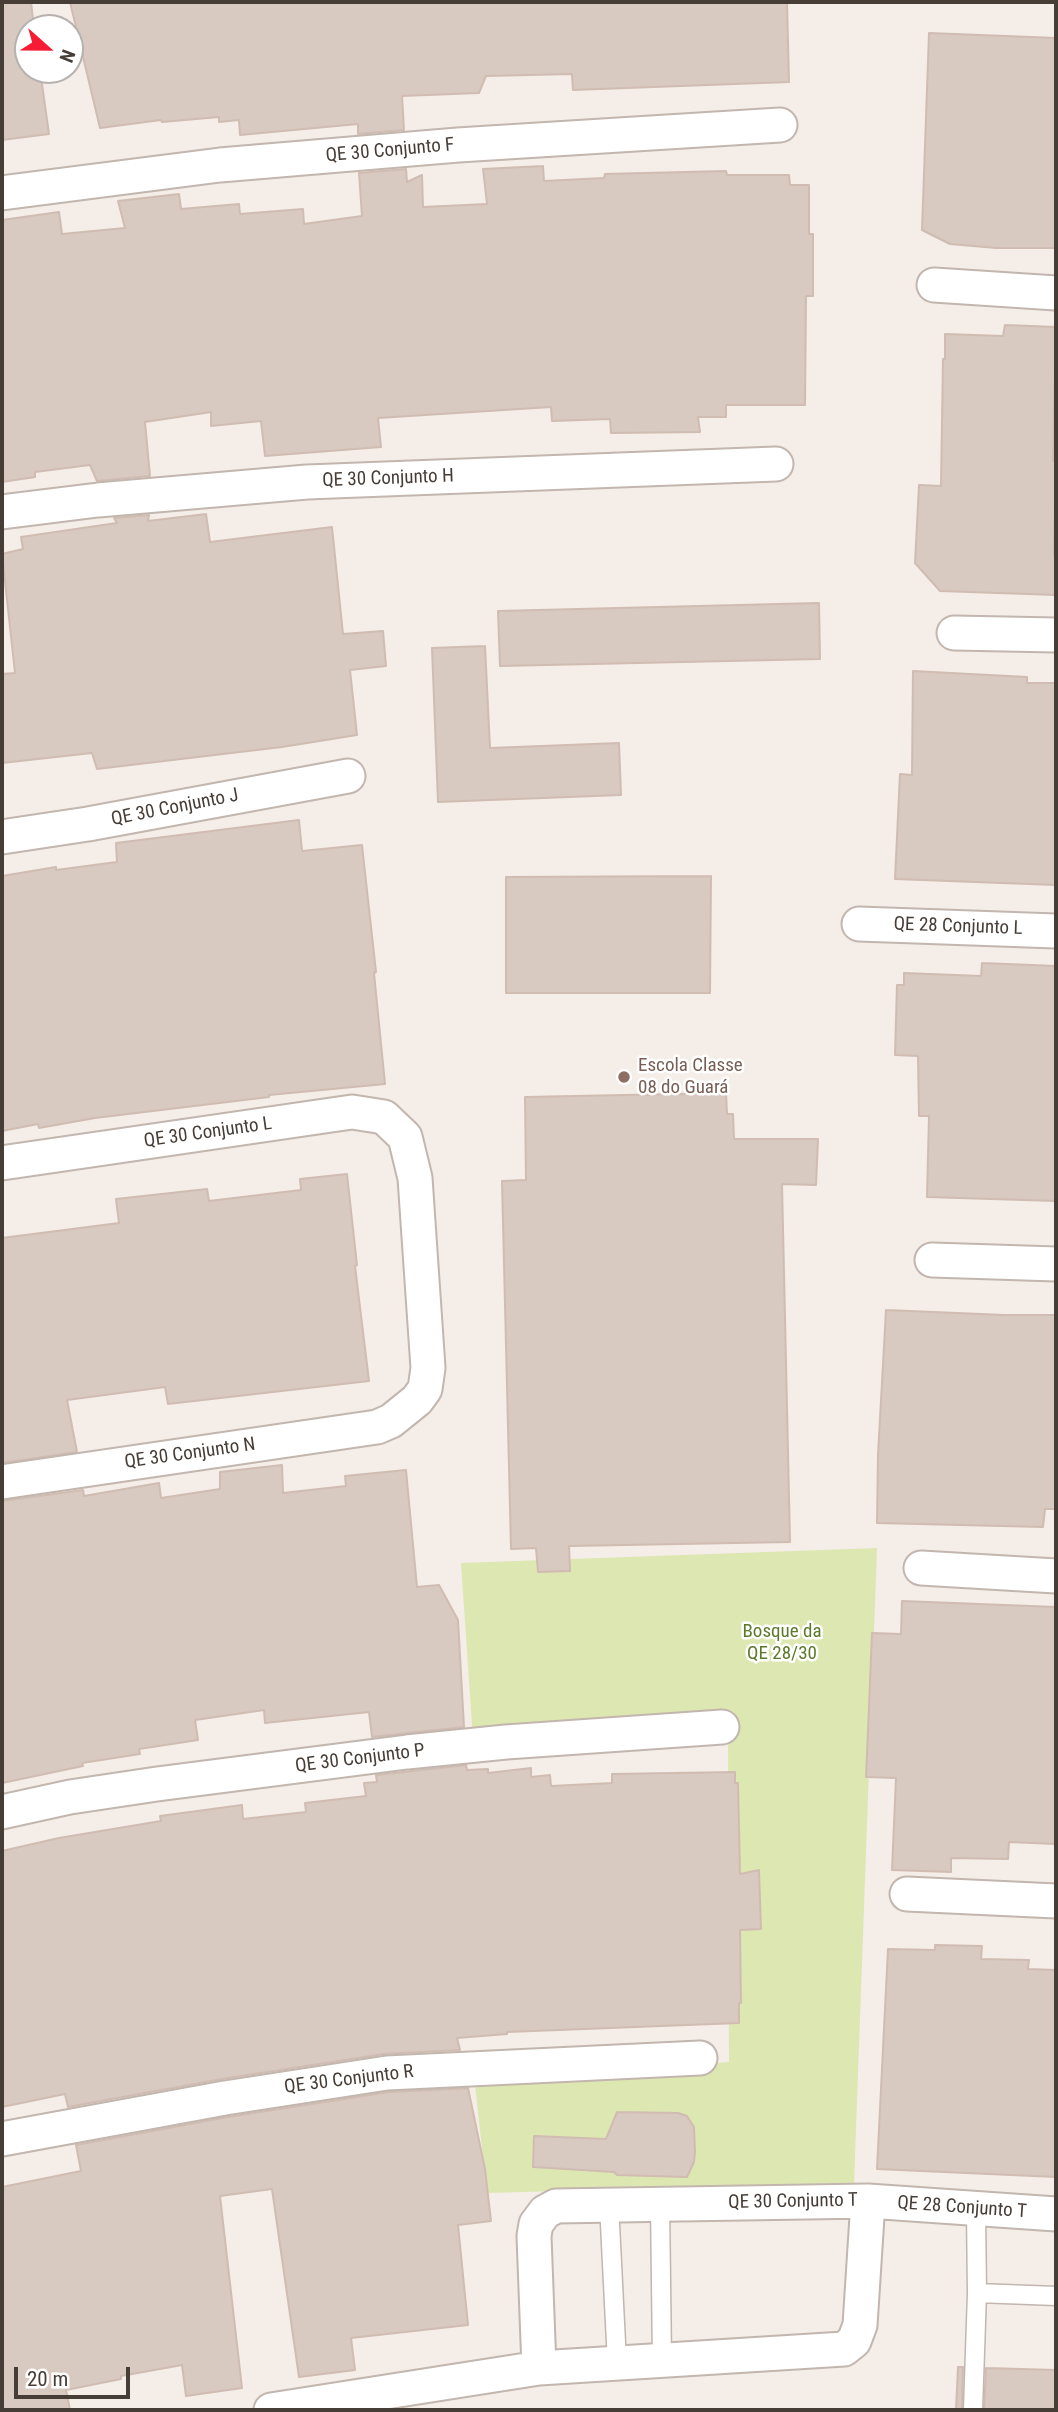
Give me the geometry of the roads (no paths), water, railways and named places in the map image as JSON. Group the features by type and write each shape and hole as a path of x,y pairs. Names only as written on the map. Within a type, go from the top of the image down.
{"street":[{"name":"QE 30 Conjunto F","path":"2,193 234,164 458,145 780,124"},
{"path":"934,285 1056,293"},
{"name":"QE 30 Conjunto H","path":"2,512 98,500 307,482 776,464"},
{"path":"954,633 1056,635"},
{"name":"QE 30 Conjunto J","path":"2,836 88,824 348,776"},
{"name":"QE 28 Conjunto L","path":"859,924 1056,931"},
{"name":"QE 30 Conjunto L","path":"2,1163 352,1112 384,1117 405,1137 415,1178 428,1368 425,1389 417,1400 391,1421 377,1427"},
{"path":"932,1260 1056,1264"},
{"name":"QE 30 Conjunto N","path":"2,1482 377,1427"},
{"path":"921,1568 1056,1576"},
{"name":"QE 30 Conjunto P","path":"2,1812 70,1797 407,1752 506,1742 722,1727"},
{"path":"907,1894 1056,1901"},
{"name":"QE 30 Conjunto R","path":"2,2139 225,2098 387,2073 699,2058"},
{"name":"QE 30 Conjunto T","path":"271,2410 539,2368 844,2349 854,2341 860,2325 868,2201 556,2206 545,2212 536,2224 534,2236 539,2368"},
{"name":"QE 28 Conjunto T","path":"868,2201 1056,2214"}],"lane":[{"path":"660,2203 662,2361"},
{"path":"609,2204 617,2363"},
{"path":"974,2410 976,2210"},
{"path":"977,2293 1056,2296"}],"place":[{"name":"Escola Classe 08 do Guará","path":"624,1077"}],"park label":[{"name":"Bosque da QE 28/30","path":"782,1643"}]}
